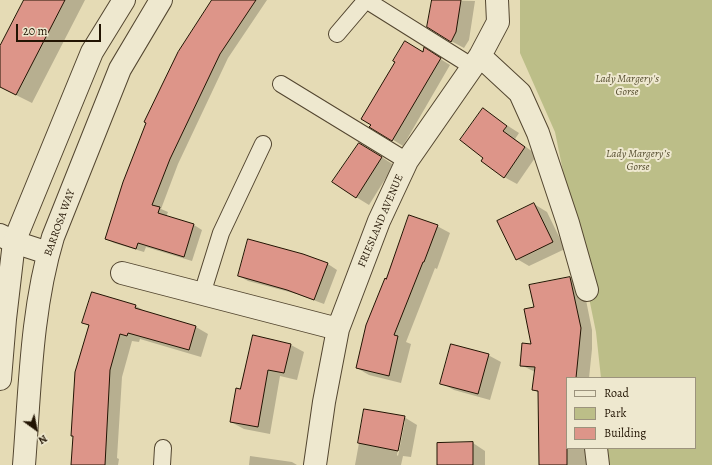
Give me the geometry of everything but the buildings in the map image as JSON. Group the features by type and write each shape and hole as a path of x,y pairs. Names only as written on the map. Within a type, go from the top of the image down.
{"street":[{"path":"0,379 5,319 7,239 92,52 124,0"},
{"name":"BARROSA WAY","path":"24,465 36,316 48,253 120,69 161,0"},
{"name":"FRIESLAND AVENUE","path":"316,465 324,402 338,329 379,221 407,161 476,61 498,22 497,0"},
{"path":"476,61 520,93 538,133 568,223 587,290"},
{"path":"7,239 48,253"},
{"path":"122,273 338,329"},
{"path":"596,449 598,465"}],"lane":[{"path":"337,34 366,0 476,61"},
{"path":"281,84 407,161"},
{"path":"202,294 221,233 263,144"},
{"path":"162,465 163,448"}],"green space":[{"name":"Lady Margery’s Gorse","path":"520,0 712,0 712,465 609,465 608,449 696,449 696,377 601,377 596,332 555,132 520,53"}],"park label":[{"name":"Lady Margery's Gorse","path":"627,85"}]}
